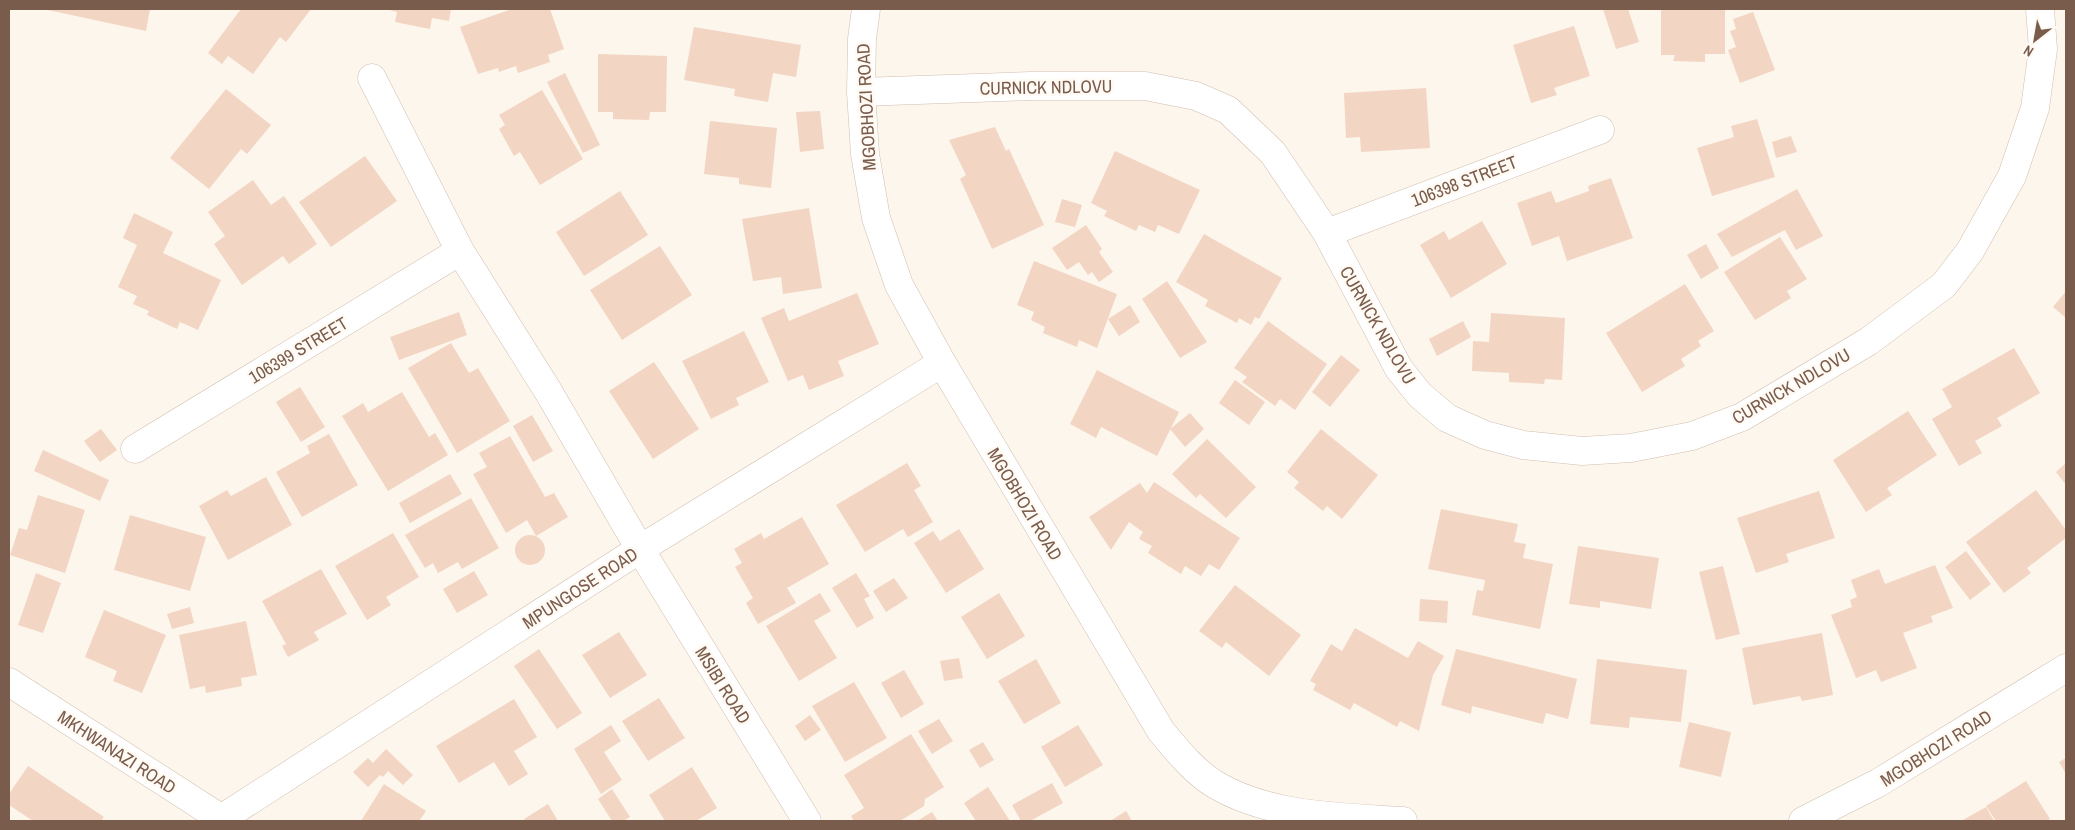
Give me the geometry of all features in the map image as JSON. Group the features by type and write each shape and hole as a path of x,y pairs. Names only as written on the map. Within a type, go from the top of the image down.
{"street":[{"name":"MGOBHOZI ROAD","path":"866,9 862,39 861,92 865,154 876,218 900,285 942,363 1161,731 1182,757 1216,785 1251,800 1305,814 1403,821"},
{"name":"CURNICK NDLOVU","path":"861,92 1031,86 1145,86 1196,96 1228,110 1273,153 1327,233 1399,369 1420,395 1447,418 1485,436 1523,445 1582,451 1631,448 1692,436 1742,417 1869,341 1944,285 1970,251 2015,168 2035,108 2043,49 2040,9"},
{"path":"372,78 460,250 548,390 640,550"},
{"name":"106398 STREET","path":"1327,233 1600,130"},
{"name":"106399 STREET","path":"135,449 460,250"},
{"name":"MPUNGOSE ROAD","path":"223,820 640,550 942,363"},
{"name":"MSIBI ROAD","path":"640,550 807,821"},
{"name":"MGOBHOZI ROAD","path":"1803,821 1878,784 2066,668"},
{"name":"MKHWANAZI ROAD","path":"9,682 223,820"}],"building":[{"path":"43,9 150,9 146,31"},
{"path":"241,9 311,9 286,42 280,37 253,74 228,56 222,64 208,53"},
{"path":"386,9 451,9 449,21 432,18 430,29 395,22 397,12"},
{"path":"512,9 550,9 564,49 548,55 550,62 518,73 516,66 499,72 498,68 478,74 460,27"},
{"path":"1603,9 1628,9 1639,42 1616,49"},
{"path":"1661,9 1725,9 1725,54 1705,54 1705,62 1673,61 1675,55 1661,55"},
{"path":"1753,12 1775,70 1740,83 1728,50 1736,47 1730,31 1736,29 1733,19"},
{"path":"1574,26 1590,76 1554,88 1557,95 1531,103 1513,45"},
{"path":"694,27 801,45 796,77 773,73 768,102 734,96 735,89 684,80"},
{"path":"598,54 667,56 666,112 650,112 649,120 613,119 613,112 598,112"},
{"path":"565,73 600,145 583,153 547,82"},
{"path":"1426,88 1430,148 1361,152 1360,137 1346,138 1344,93"},
{"path":"226,89 271,125 247,154 241,149 209,189 170,158"},
{"path":"542,90 583,159 540,185 520,152 514,156 499,129 505,125 499,115"},
{"path":"820,111 824,149 800,152 796,112"},
{"path":"1757,119 1775,177 1712,196 1697,148 1734,137 1731,126"},
{"path":"710,121 777,128 771,188 739,184 739,178 704,174"},
{"path":"995,127 1006,151 1009,149 1044,225 992,249 960,179 966,175 949,140"},
{"path":"1791,136 1797,152 1776,158 1772,142"},
{"path":"1115,151 1200,190 1179,234 1158,225 1155,232 1139,225 1136,231 1104,216 1107,211 1091,203"},
{"path":"365,156 397,201 331,247 299,202"},
{"path":"1611,178 1633,238 1567,261 1559,236 1532,246 1517,203 1551,191 1556,203 1589,191 1588,186"},
{"path":"253,180 271,205 284,196 317,244 289,264 283,256 242,285 214,244 225,236 208,212"},
{"path":"1797,189 1823,236 1796,250 1785,230 1732,257 1717,234"},
{"path":"620,191 648,235 584,276 556,232"},
{"path":"1062,199 1082,205 1075,227 1055,222"},
{"path":"809,208 822,288 783,294 781,277 753,281 742,219"},
{"path":"134,213 173,232 163,253 221,280 198,330 180,322 177,329 147,315 149,311 133,304 137,296 118,287 137,245 123,238"},
{"path":"1482,221 1507,264 1451,298 1420,245 1444,231 1449,240"},
{"path":"1086,225 1102,249 1099,252 1113,272 1099,282 1092,272 1088,275 1079,262 1067,270 1052,248"},
{"path":"1204,234 1282,278 1259,319 1255,317 1251,325 1239,318 1237,323 1205,306 1208,300 1176,282"},
{"path":"1780,237 1807,279 1787,291 1791,298 1755,320 1724,272"},
{"path":"1706,244 1719,268 1701,279 1687,255"},
{"path":"660,246 692,295 622,340 590,290"},
{"path":"1034,261 1117,294 1097,348 1079,340 1077,347 1043,333 1045,327 1031,320 1034,312 1017,305"},
{"path":"1167,281 1207,342 1180,358 1142,299"},
{"path":"1685,284 1714,331 1698,341 1701,346 1681,359 1685,366 1642,392 1606,333"},
{"path":"2066,291 2066,318 2053,307"},
{"path":"857,293 879,344 838,361 844,376 809,390 803,375 788,381 761,318 784,308 789,321"},
{"path":"1130,305 1140,322 1119,336 1108,319"},
{"path":"459,312 467,335 399,360 390,337"},
{"path":"1491,313 1565,318 1562,380 1545,379 1544,384 1509,382 1509,373 1472,371 1473,341 1489,342"},
{"path":"1268,321 1327,364 1295,410 1280,399 1275,406 1242,382 1247,377 1234,368"},
{"path":"1463,321 1471,337 1437,356 1429,339"},
{"path":"744,331 769,382 736,398 739,405 711,419 682,361"},
{"path":"451,343 469,373 478,368 510,421 457,453 408,368"},
{"path":"2014,348 2040,393 1997,418 2002,426 1975,441 1982,453 1959,466 1932,419 1952,407 1942,389"},
{"path":"1341,355 1360,370 1330,407 1312,392"},
{"path":"654,362 699,429 653,459 609,391"},
{"path":"1097,370 1179,412 1157,456 1101,427 1096,438 1070,424"},
{"path":"1235,380 1265,402 1249,425 1219,403"},
{"path":"300,387 325,427 301,442 276,402"},
{"path":"402,392 429,437 435,433 448,455 388,491 342,416 363,403 368,412"},
{"path":"1908,411 1937,455 1887,488 1892,495 1866,512 1833,460"},
{"path":"1190,413 1204,429 1185,447 1170,429"},
{"path":"532,415 553,451 533,462 513,426"},
{"path":"101,429 117,450 100,462 84,441"},
{"path":"1321,429 1378,475 1342,519 1327,506 1323,511 1294,488 1299,482 1287,472"},
{"path":"329,434 358,485 302,517 276,472 310,453 307,446"},
{"path":"510,436 545,497 554,493 568,517 536,536 527,520 506,533 473,474 487,467 479,453"},
{"path":"1207,439 1256,487 1226,518 1200,494 1196,498 1172,474"},
{"path":"43,450 109,480 100,501 34,471"},
{"path":"907,463 921,486 914,490 933,522 908,537 903,529 865,552 836,505"},
{"path":"2066,463 2066,485 2056,472"},
{"path":"450,474 462,494 410,523 399,503"},
{"path":"266,477 292,525 228,560 199,506 227,490 231,496"},
{"path":"1154,482 1240,538 1219,570 1209,564 1201,576 1185,566 1181,574 1148,553 1152,546 1139,539 1143,532 1129,522 1111,550 1089,517 1140,483 1147,493"},
{"path":"2036,490 2066,530 2066,538 2027,568 2031,573 2004,593 1966,542"},
{"path":"1819,491 1835,538 1786,554 1789,562 1756,573 1737,518"},
{"path":"38,495 85,510 65,573 10,555 19,528 27,530"},
{"path":"471,498 499,548 462,569 458,562 438,573 433,563 425,568 405,535"},
{"path":"1441,509 1518,524 1514,542 1526,544 1523,558 1553,564 1540,629 1472,615 1477,590 1483,591 1485,580 1428,569"},
{"path":"130,515 206,537 190,591 114,570"},
{"path":"802,517 829,564 787,588 796,603 758,624 746,603 753,598 735,567 742,563 734,549 761,533 764,539"},
{"path":"959,529 984,569 946,593 914,543 933,531 940,541"},
{"path":"393,533 419,577 386,597 391,605 367,620 335,566"},
{"path":"530,535 540,540 545,550 540,560 530,565 520,560 515,550 520,540"},
{"path":"1578,546 1659,558 1651,609 1600,601 1600,608 1569,604"},
{"path":"1966,551 1991,584 1970,600 1945,567"},
{"path":"1935,565 1953,608 1931,616 1933,622 1903,633 1917,668 1881,682 1876,670 1856,678 1831,615 1852,607 1850,600 1857,597 1851,580 1879,569 1885,584"},
{"path":"1723,566 1740,634 1716,640 1699,572"},
{"path":"321,569 347,614 314,632 319,640 288,657 282,646 286,644 262,601"},
{"path":"474,571 488,595 457,613 443,589"},
{"path":"36,573 61,583 43,633 18,625"},
{"path":"856,573 870,596 864,599 874,618 857,628 832,588"},
{"path":"894,578 908,598 886,612 873,591"},
{"path":"1235,585 1301,635 1269,676 1226,642 1222,648 1199,631"},
{"path":"820,593 831,611 814,621 837,658 799,681 766,626"},
{"path":"999,593 1025,636 987,659 961,617"},
{"path":"1420,599 1448,601 1447,623 1419,621"},
{"path":"190,607 194,623 172,629 167,614"},
{"path":"104,610 166,635 142,693 113,681 117,671 85,657"},
{"path":"246,621 257,675 241,678 242,686 206,693 205,686 190,689 179,635"},
{"path":"1355,628 1408,658 1418,641 1444,656 1433,675 1419,731 1400,721 1397,727 1354,703 1350,710 1313,690 1316,684 1310,681 1331,644 1342,651"},
{"path":"619,632 647,675 610,698 582,655"},
{"path":"1822,633 1833,695 1802,701 1800,696 1753,705 1742,648"},
{"path":"539,649 582,713 557,729 514,666"},
{"path":"1456,649 1577,679 1568,719 1546,713 1543,724 1472,706 1471,714 1441,705"},
{"path":"959,658 963,678 944,681 940,661"},
{"path":"1036,659 1061,703 1024,724 998,681"},
{"path":"1597,659 1687,670 1681,722 1630,717 1629,728 1590,724"},
{"path":"904,670 924,704 901,718 881,683"},
{"path":"854,682 887,738 845,762 812,706"},
{"path":"659,698 685,738 648,761 622,721"},
{"path":"514,699 537,737 514,751 528,774 509,786 494,762 459,783 436,746"},
{"path":"810,715 821,730 805,741 795,726"},
{"path":"939,719 953,741 932,754 918,731"},
{"path":"1689,722 1731,732 1721,777 1679,767"},
{"path":"611,725 621,741 604,752 622,780 601,794 574,749"},
{"path":"1078,725 1103,765 1065,787 1041,747"},
{"path":"911,734 944,787 925,799 924,806 900,821 854,821 851,816 864,808 844,775"},
{"path":"983,742 994,760 980,768 969,750"},
{"path":"386,749 413,775 403,785 388,771 383,777 380,775 368,787 353,772 368,758 373,763"},
{"path":"2066,758 2066,774 2059,762"},
{"path":"28,766 104,817 101,821 33,821 9,805 9,794"},
{"path":"692,767 717,808 696,821 665,821 649,795"},
{"path":"2026,781 2050,819 2046,821 1996,821 1986,806"},
{"path":"1052,783 1063,803 1030,821 1021,821 1012,805"},
{"path":"384,784 426,811 419,821 361,821"},
{"path":"988,787 1010,821 976,821 964,803"},
{"path":"612,789 630,817 623,821 612,821 598,799"},
{"path":"548,804 558,821 525,821 524,819"},
{"path":"1986,807 1994,821 1961,821"},
{"path":"1126,811 1132,821 1110,821"},
{"path":"932,812 938,821 917,821"}]}
